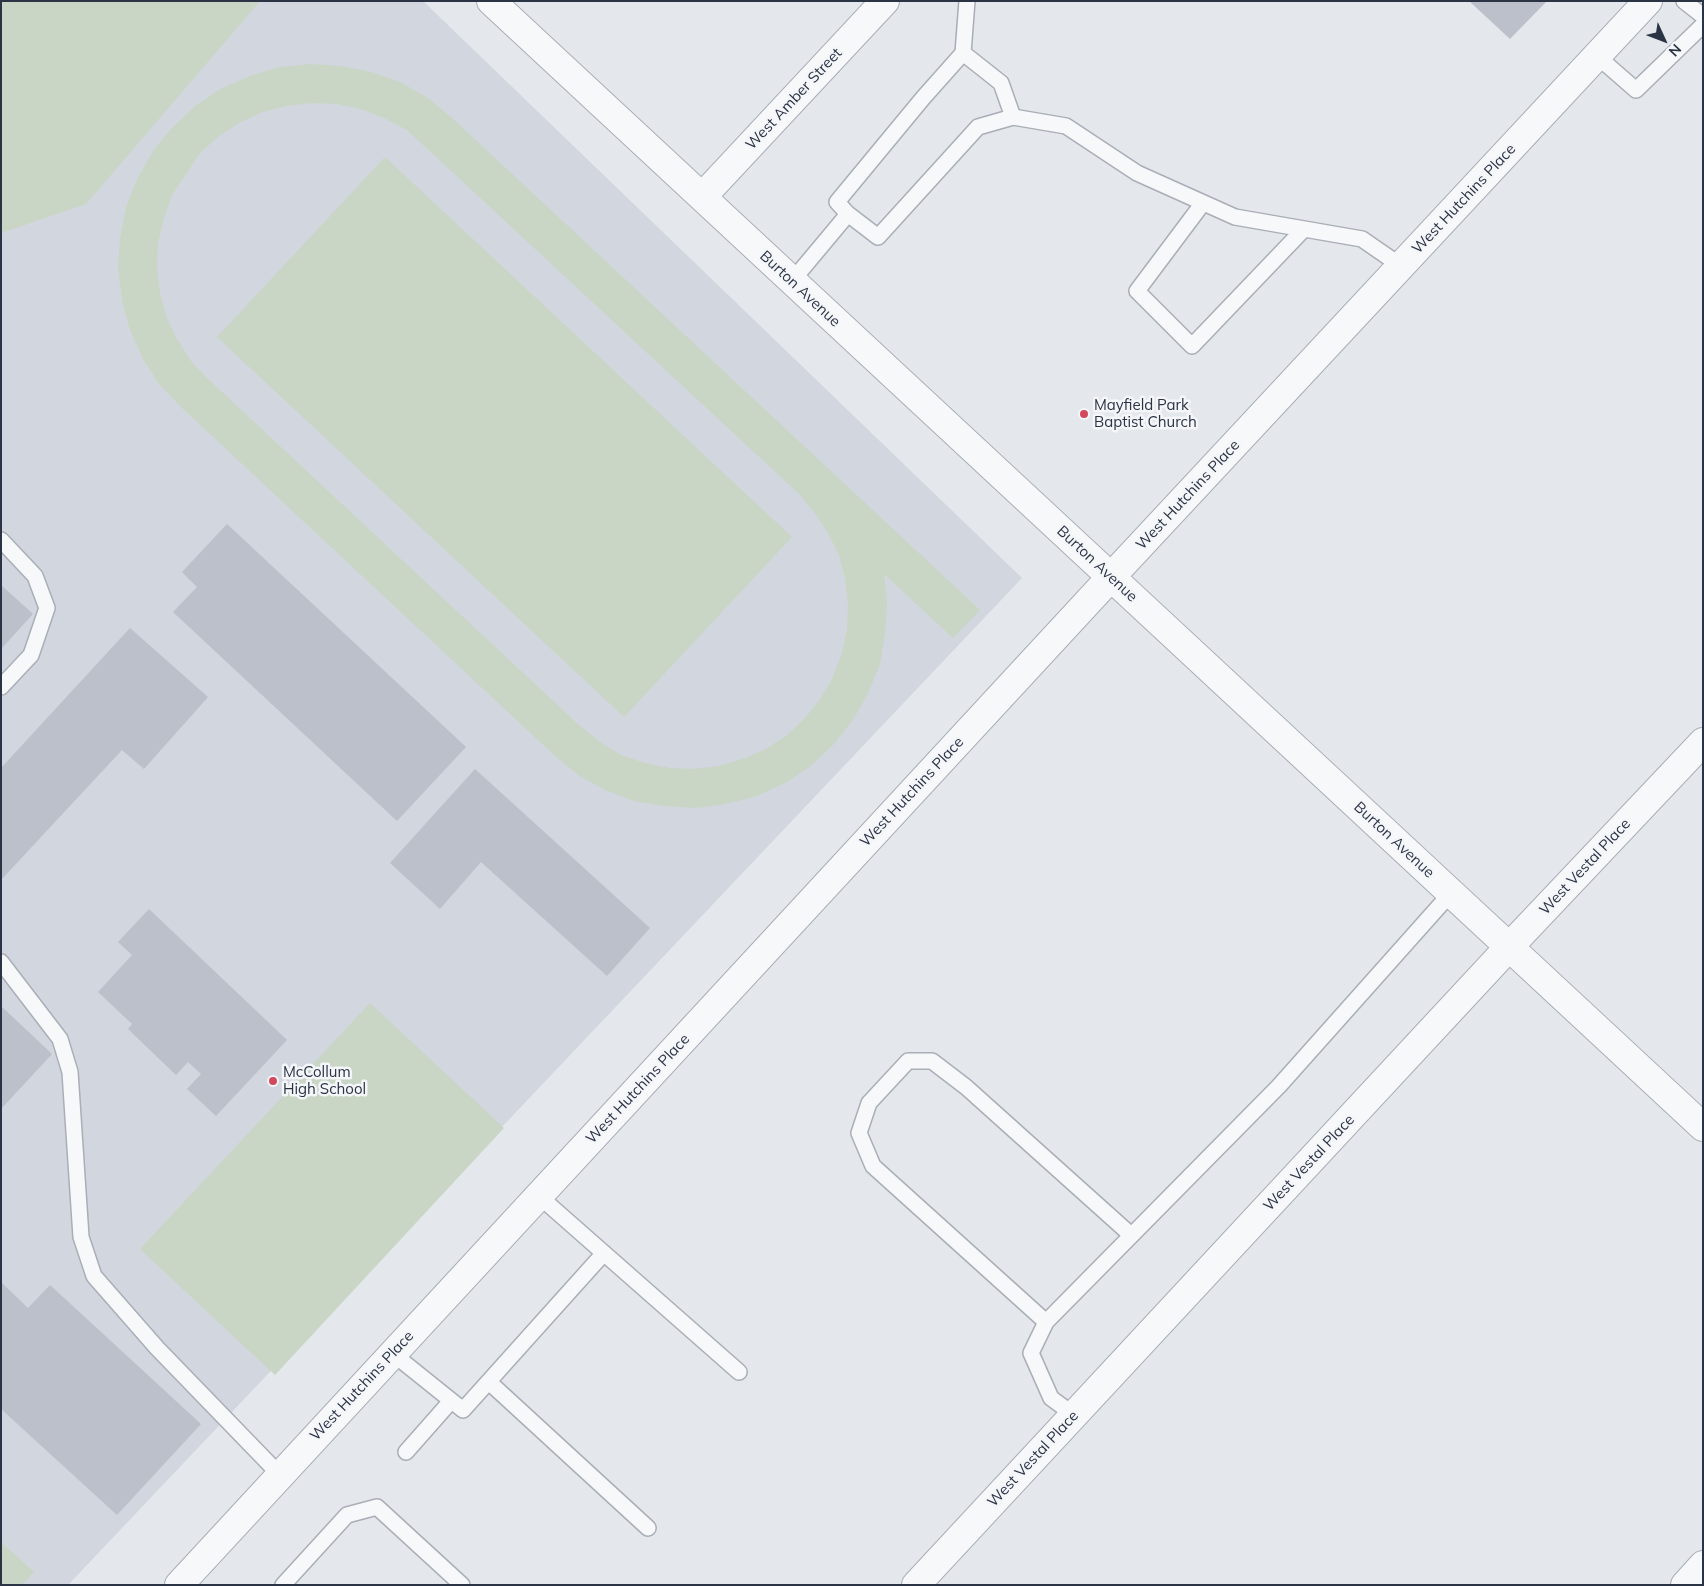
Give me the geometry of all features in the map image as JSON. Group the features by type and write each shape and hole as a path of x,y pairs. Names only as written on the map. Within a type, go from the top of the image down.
{"street":[{"name":"Burton Avenue","path":"491,1 1703,1127"},
{"name":"West Amber Street","path":"702,197 885,1"},
{"name":"West Hutchins Place","path":"179,1585 1111,577 1648,1"},
{"name":"West Vestal Place","path":"916,1585 1509,947 1703,742"},
{"path":"1685,1585 1703,1566"}],"lane":[{"path":"967,1 963,53 837,202 848,214 878,237 978,127 1013,117 1066,126 1137,173 1235,217 1362,239 1401,266"},
{"path":"1684,1 1703,16"},
{"path":"1597,56 1636,90 1703,25"},
{"path":"963,53 1001,83 1013,117"},
{"path":"1203,203 1137,291 1192,346 1304,229"},
{"path":"792,281 848,214"},
{"path":"1,540 36,576 46,608 31,655 1,687"},
{"path":"1074,1415 1051,1398 1032,1353 1046,1322 1280,1086 1451,893"},
{"path":"1,962 60,1039 70,1072 80,1237 94,1276 156,1348 280,1475"},
{"path":"1046,1322 872,1166 859,1133 869,1103 908,1061 932,1060 966,1087 1131,1236"},
{"path":"539,1196 739,1372"},
{"path":"392,1353 463,1410 604,1253"},
{"path":"489,1382 648,1528"},
{"path":"406,1452 451,1401"},
{"path":"283,1585 347,1515 377,1507 462,1585"}],"shaded area":[{"name":"McCollum High School","path":"1,1 423,1 1022,578 68,1585 1,1585"}],"green space":[{"path":"1,1 260,1 86,204 1,233"},
{"path":"311,64 341,66 372,72 400,82 428,98 451,117 980,610 953,638 884,574 887,602 885,634 880,664 868,693 853,720 833,745 811,766 785,783 757,796 726,804 696,808 664,806 634,801 605,790 578,775 554,755 181,407 159,384 143,359 130,330 122,301 118,269 120,239 126,207 137,179 153,151 172,128 195,106 220,89 250,76 279,67","holes":["312,103 336,104 361,109 407,130 798,493 814,512 828,533 839,555 845,579 848,604 847,629 842,653 833,677 821,698 805,718 787,735 766,749 743,759 719,766 694,769 669,768 645,763 621,755 600,742 580,726 190,360 166,316 160,293 157,267 158,243 172,195 200,153 219,136 239,123 263,112 286,106"]},
{"path":"385,157 792,537 624,717 217,337"},
{"path":"370,1003 504,1128 275,1375 140,1249"},
{"path":"1,1542 34,1572 22,1585 1,1585"}],"building":[{"path":"1469,1 1547,1 1510,39"},
{"path":"227,524 466,747 397,821 173,612 197,587 182,572"},
{"path":"1,585 33,614 1,649"},
{"path":"130,628 208,697 144,769 122,750 1,880 1,768"},
{"path":"475,769 650,928 607,976 481,862 440,909 390,863"},
{"path":"149,909 287,1040 216,1116 187,1089 201,1074 188,1062 176,1075 128,1029 132,1024 98,992 132,955 118,942"},
{"path":"1,1006 52,1054 1,1109"},
{"path":"1,1282 28,1308 50,1285 201,1424 117,1515 1,1409"}],"place":[{"name":"Mayfield Park Baptist Church","path":"1084,414"},
{"name":"McCollum High School","path":"273,1081"}]}
